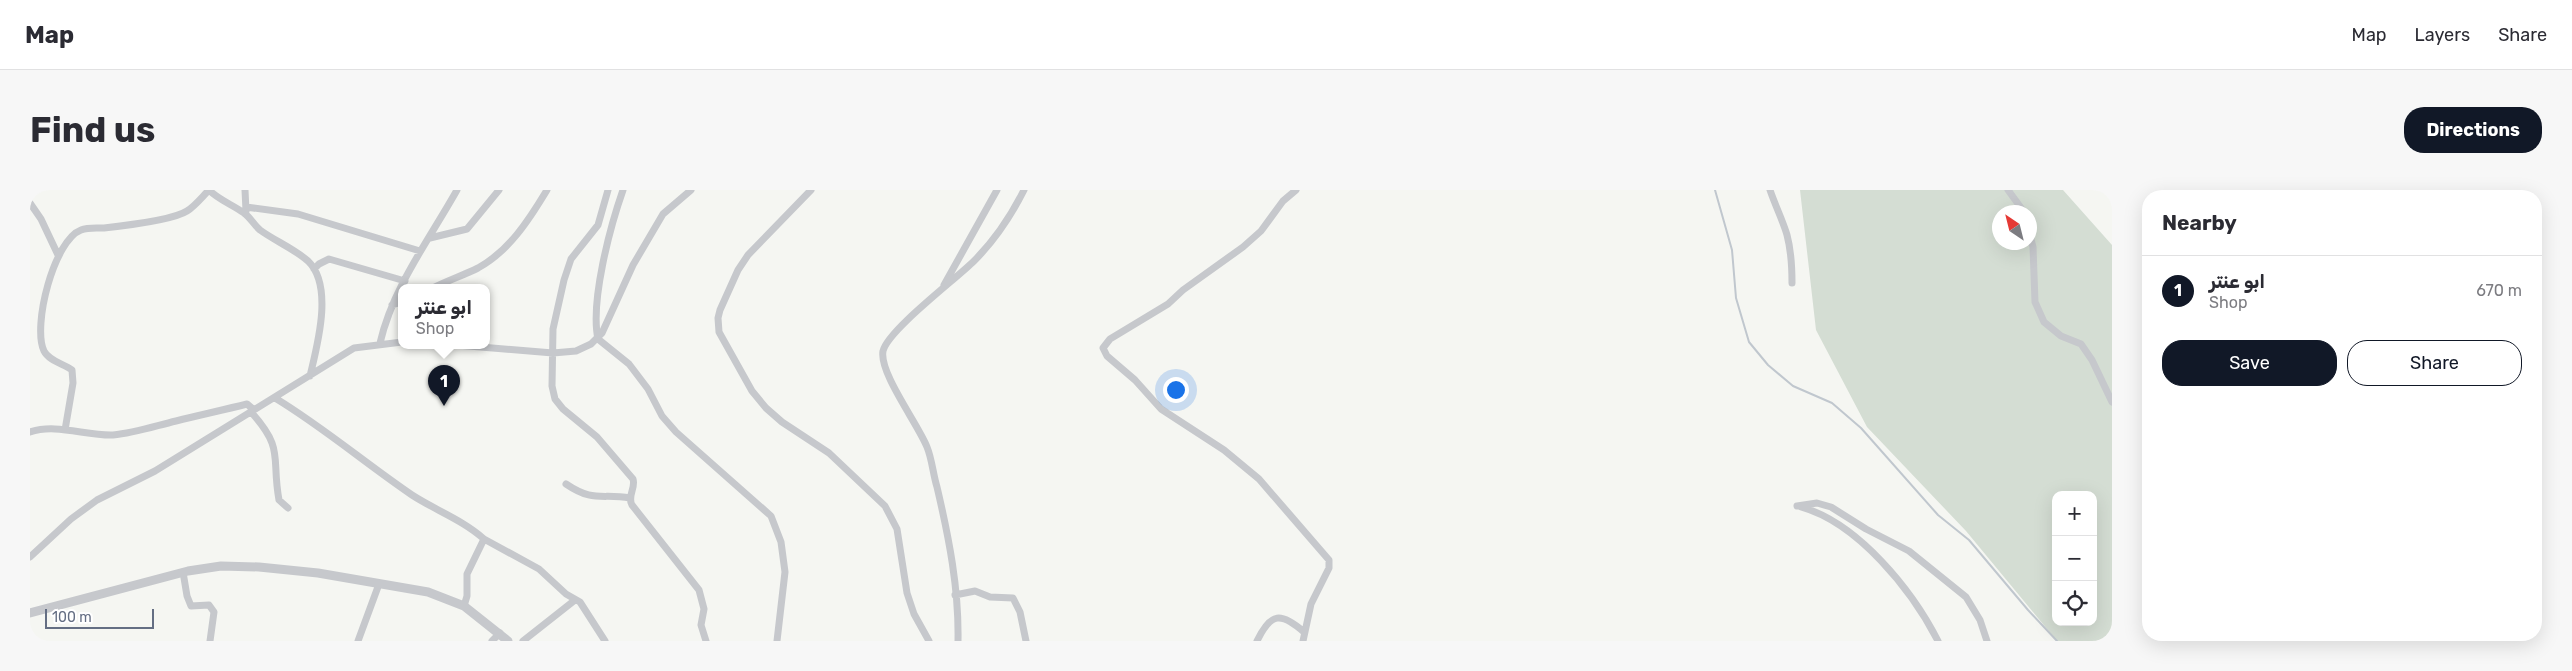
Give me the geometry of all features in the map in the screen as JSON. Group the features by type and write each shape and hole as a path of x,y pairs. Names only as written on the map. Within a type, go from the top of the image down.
{"street":[{"path":"64,430 73,383 72,370 63,363 52,360 44,352 42,341 44,302 58,255 66,242 81,230 174,216 185,212 209,190 246,211 259,229 287,246 314,270 320,285 321,305 320,331 310,376"},
{"path":"245,190 246,211"},
{"path":"403,284 420,251 430,238 457,190"},
{"path":"430,238 467,230 499,190"},
{"path":"442,284 477,268 496,256 519,234 547,190"},
{"path":"608,190 598,225 572,259 564,280 553,329 552,386 555,399 571,418 608,448 632,476 634,484 630,498 632,505 699,590 704,609 701,623 706,641"},
{"path":"623,190 597,296 595,324 598,339 629,364 648,389 662,416 676,432 771,516 782,542 785,572 777,641"},
{"path":"490,348 553,354 576,351 598,339 610,319 648,238 663,214 690,190"},
{"path":"811,190 748,255 738,270 720,310 718,318 719,332 752,391 766,408 782,422 829,453 885,506 898,529 907,593 914,614 929,641"},
{"path":"943,288 952,267 997,190"},
{"path":"958,641 954,566 927,448 888,377 883,363 883,350 892,336 974,261 1002,228 1024,190"},
{"path":"1296,190 1278,206 1261,231 1243,247 1183,290 1168,304 1110,339 1103,348 1107,356 1135,380 1161,409 1224,450 1259,479 1329,560 1328,568 1311,604 1303,641"},
{"path":"1770,190 1778,215 1787,234 1792,264 1792,283"},
{"path":"2008,190 2019,205"},
{"path":"30,203 41,219 58,255"},
{"path":"246,211 298,214 420,251"},
{"path":"2032,250 2035,302 2044,322 2061,336 2081,344 2092,360 2112,402"},
{"path":"314,270 319,264 330,259 405,281"},
{"path":"380,343 386,315 398,294"},
{"path":"392,305 398,303"},
{"path":"30,558 71,518 97,500 155,471 354,348 380,343 398,342"},
{"path":"274,398 310,419 413,495 484,539 539,569 587,610 605,641"},
{"path":"30,432 37,430 64,430 84,434 113,435 143,431 247,404 267,430 274,443 279,500 288,508"},
{"path":"566,484 577,491 594,497 630,498"},
{"path":"1938,641 1918,606 1897,579 1869,551 1829,517 1797,506 1817,503 1831,507 1866,529 1909,551 1966,597 1980,620 1987,641"},
{"path":"464,606 467,596 467,574 484,539"},
{"path":"30,612 183,572 221,566 259,567 318,573 428,592 464,606 508,641"},
{"path":"183,572 191,606 209,605 214,612 210,641"},
{"path":"358,641 379,584"},
{"path":"955,595 975,591 990,597 1013,598 1020,612 1026,641"},
{"path":"524,641 575,600"},
{"path":"1257,641 1267,622 1277,618 1287,618 1304,632"},
{"path":"492,641 500,633"}],"shaded area":[{"path":"1800,190 2063,190 2112,245 2112,641 2057,641 1966,531 1867,427 1816,330"}],"waterway":[{"path":"1715,190 1732,250 1736,298 1749,342 1768,365 1793,386 1832,403 1861,428 1938,515 1969,540 2028,610 2057,641"}],"place":[{"name":"ابو عنتر","path":"444,406"}]}
